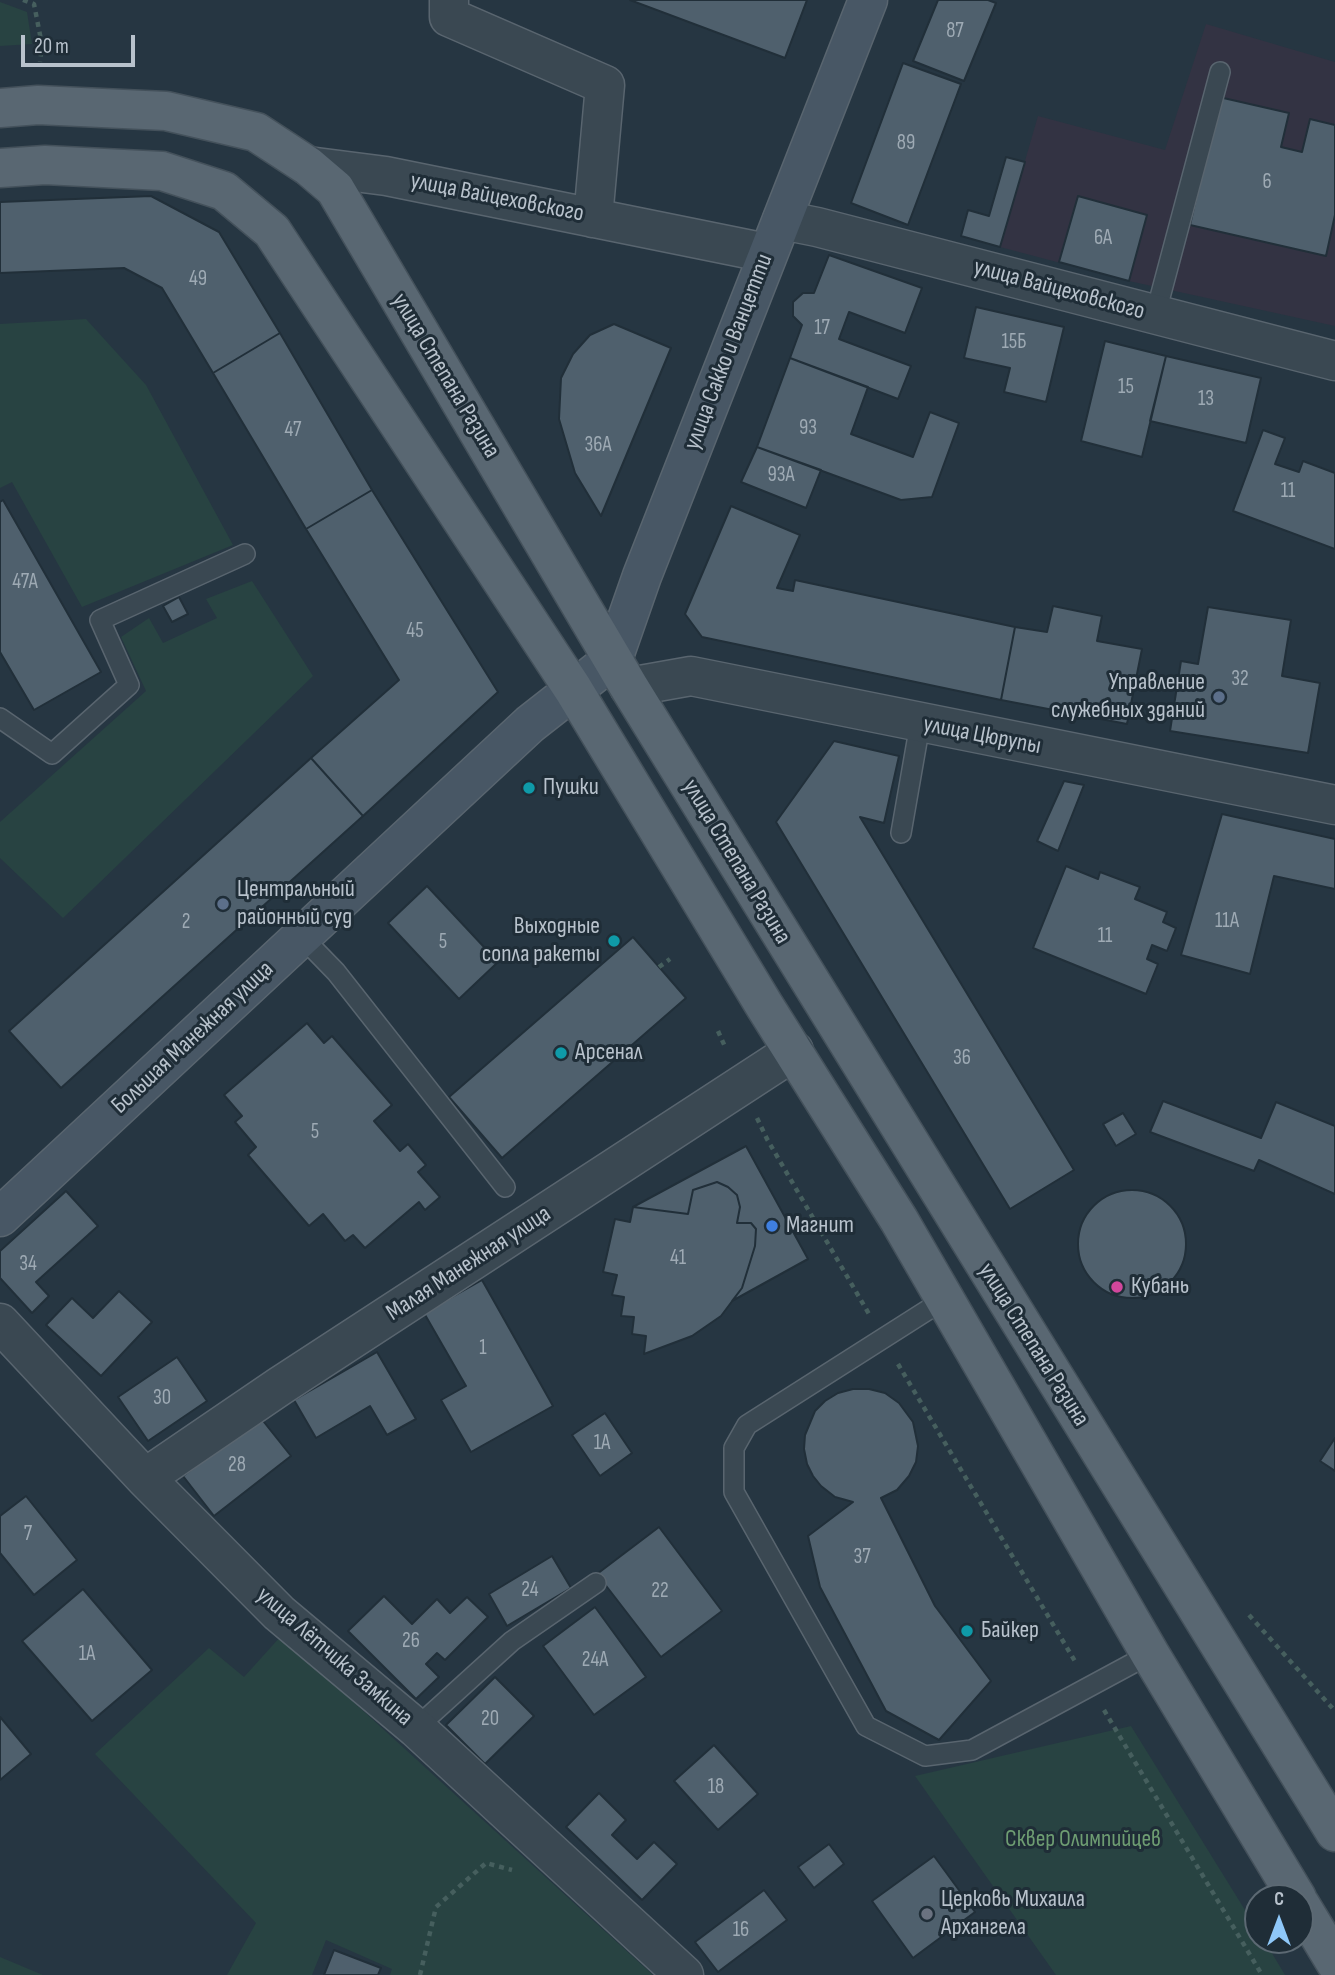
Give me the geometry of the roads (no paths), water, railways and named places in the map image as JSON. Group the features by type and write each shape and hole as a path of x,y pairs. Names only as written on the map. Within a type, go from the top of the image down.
{"main road":[{"name":"улица Степана Разина","path":"0,108 38,105 166,111 256,132 308,166 335,189 621,673 1335,1832"},
{"name":"улица Степана Разина","path":"0,168 45,165 162,171 223,191 272,231 573,689 945,1299 1150,1654 1289,1884"},
{"path":"1314,1927 1335,1962"}],"street":[{"path":"449,0 449,17 605,85 593,218"},
{"name":"улица Сакко и Ванцетти","path":"621,673 647,563 868,0"},
{"name":"улица Вайцеховского","path":"308,166 386,176 593,218 775,237 817,227 1335,361"},
{"path":"573,689 621,673"},
{"name":"улица Цюрупы","path":"621,673 691,676 1335,805"},
{"name":"Большая Манежная улица","path":"0,1217 530,724 573,689"},
{"name":"Малая Манежная улица","path":"145,1478 280,1386 794,1051"},
{"name":"улица Лётчика Замкина","path":"0,1323 145,1478 279,1613 416,1728 684,1975"}],"lane":[{"path":"1155,316 1220,72"},
{"path":"0,718 52,754 129,685 100,620 246,554"},
{"path":"901,833 920,724"},
{"path":"302,937 336,972 506,1187"},
{"path":"945,1299 747,1425 734,1448 734,1492 866,1727 925,1756 972,1750 1150,1654"},
{"path":"416,1728 512,1641 596,1583"}],"place":[{"name":"Управление служебных зданий","path":"1219,697"},
{"name":"Пушки","path":"529,788"},
{"name":"Центральный районный суд","path":"223,904"},
{"name":"Выходные сопла ракеты","path":"614,941"},
{"name":"Арсенал","path":"561,1053"},
{"name":"Магнит","path":"772,1226"},
{"name":"Кубань","path":"1117,1287"},
{"name":"Байкер","path":"967,1631"},
{"name":"Церковь Михаила Архангела","path":"927,1914"}],"park label":[{"name":"Сквер Олимпийцев","path":"1083,1840"}]}
